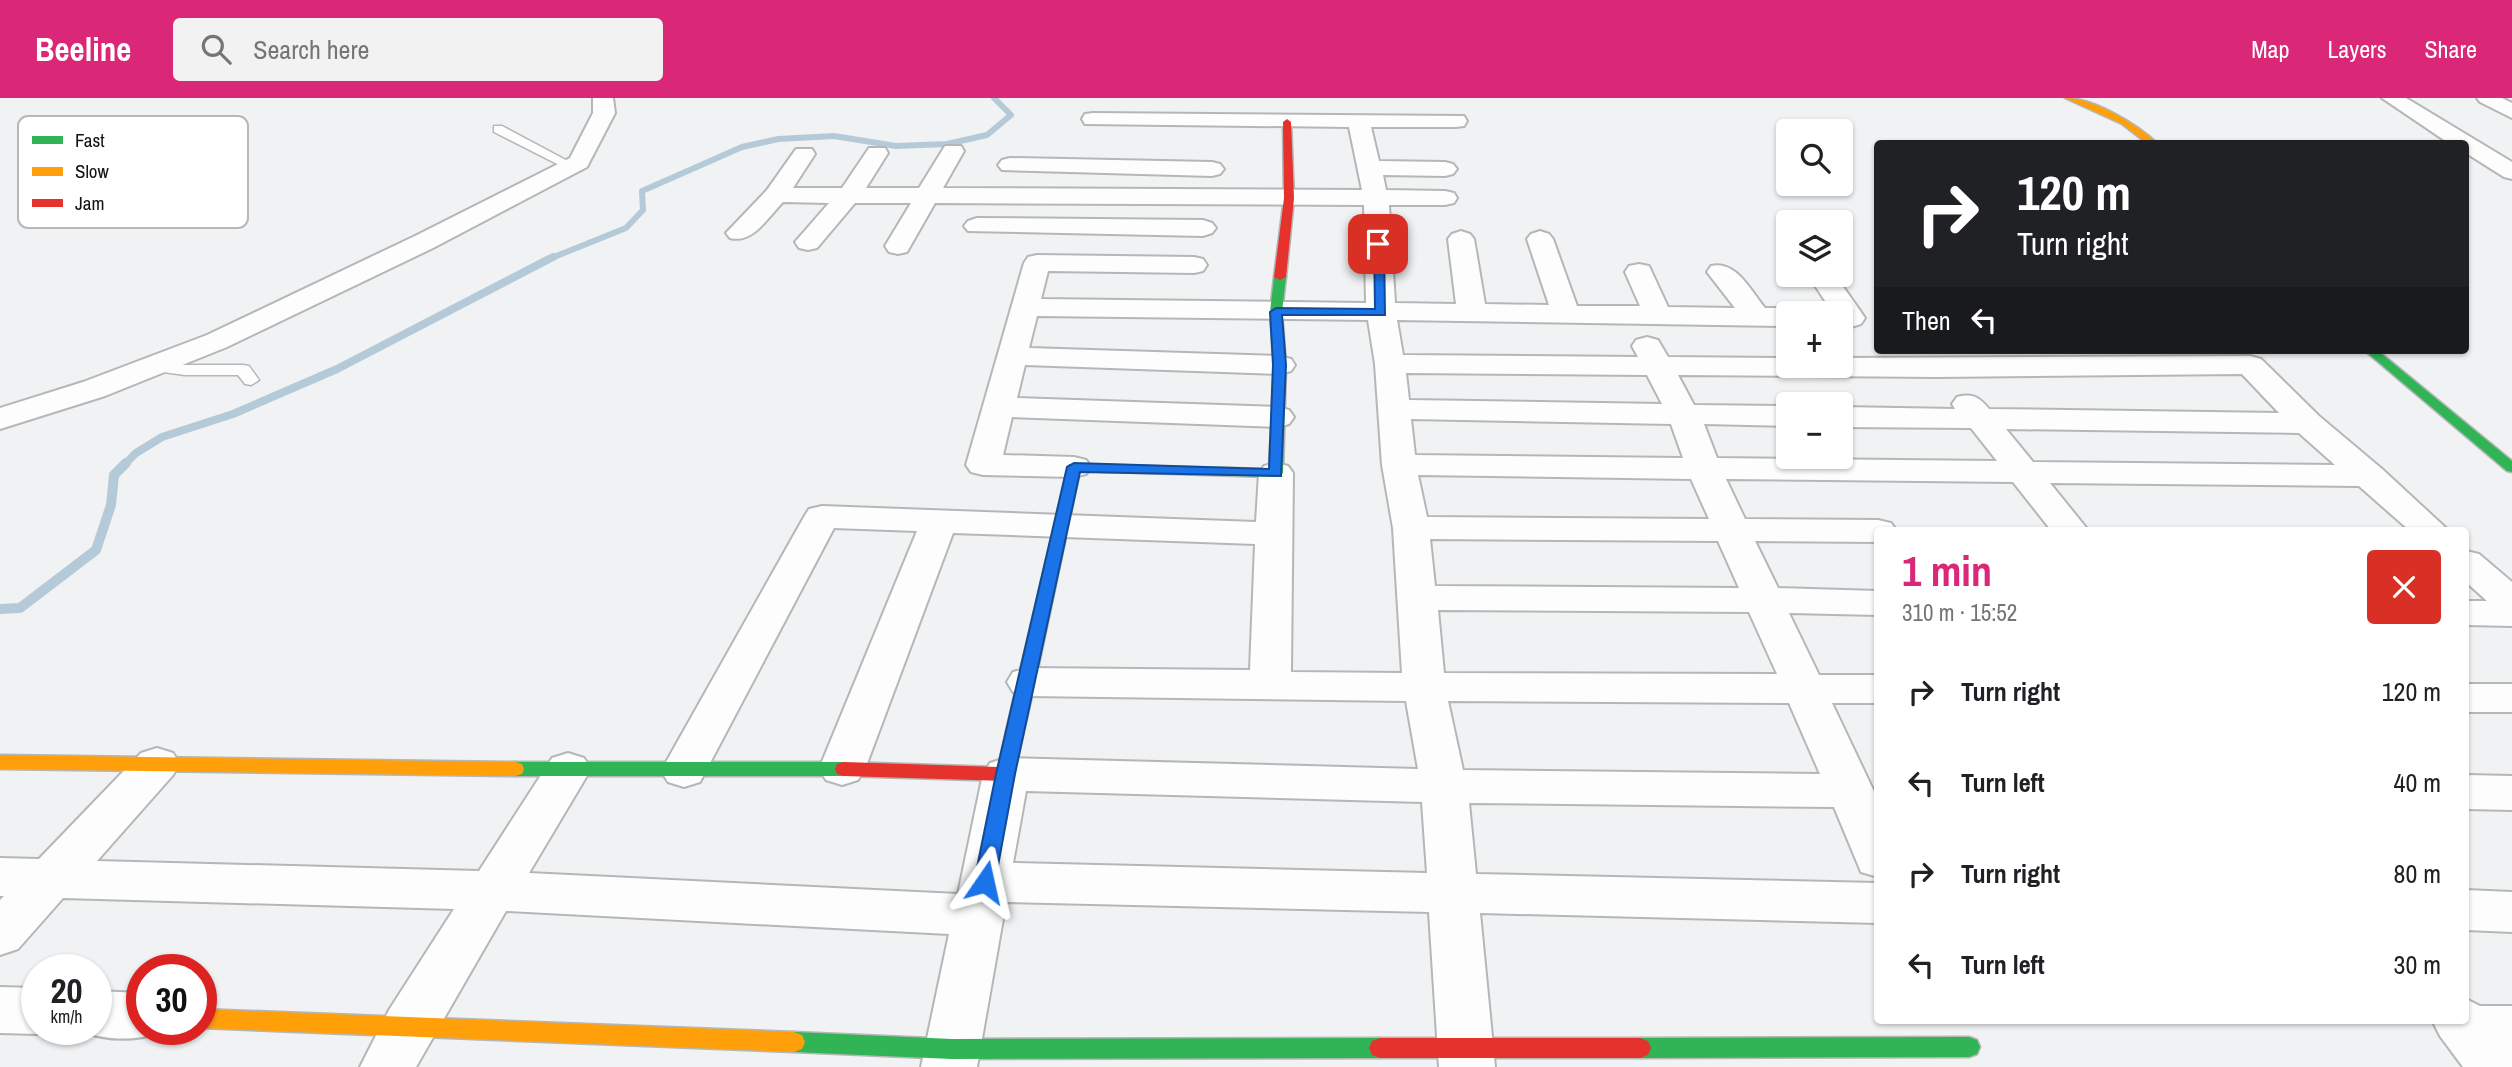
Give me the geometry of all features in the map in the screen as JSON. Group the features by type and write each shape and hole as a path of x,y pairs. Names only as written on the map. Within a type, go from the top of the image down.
{"street":[{"path":"0,419 154,366 217,341 424,242 579,162 604,113 603,98"},
{"path":"2069,98 2106,111 2149,140"},
{"path":"2392,98 2461,140"},
{"path":"2487,98 2512,112"},
{"path":"1093,119 1287,122 1371,155 1445,198"},
{"path":"1192,310 1195,265 1203,228 1204,198 1218,144 1218,121"},
{"path":"776,195 1289,198 1371,155 1456,121"},
{"path":"1270,684 1280,365 1276,312 1289,198 1287,122"},
{"path":"2472,147 2512,156"},
{"path":"2472,147 2512,172"},
{"path":"898,246 953,151"},
{"path":"808,242 849,195 877,153"},
{"path":"739,233 776,195 804,154"},
{"path":"1371,155 1445,169"},
{"path":"1371,155 1381,313 1390,364 1399,465 1411,528 1424,686 1444,786 1466,1057"},
{"path":"1203,228 972,236 1015,158 1212,169"},
{"path":"1461,239 1472,314"},
{"path":"1540,239 1566,315"},
{"path":"1195,265 1037,263 983,465 1276,473"},
{"path":"1639,272 1656,366 1684,415 1703,467 1852,791 1874,849"},
{"path":"1721,272 1758,317"},
{"path":"1831,287 1857,318"},
{"path":"1026,307 1776,317"},
{"path":"2375,354 2512,468"},
{"path":"1012,356 1280,365"},
{"path":"1390,364 1656,366 1929,359 2250,365 2306,423 2427,527"},
{"path":"1929,359 2068,527"},
{"path":"998,407 1278,417"},
{"path":"1393,409 1776,416"},
{"path":"1853,416 2306,423"},
{"path":"1399,465 2370,476"},
{"path":"951,1058 1006,774 1074,467"},
{"path":"684,771 822,517 1275,534"},
{"path":"842,769 940,520"},
{"path":"1411,528 1874,531"},
{"path":"2469,565 2512,603"},
{"path":"1418,598 1874,603"},
{"path":"2469,613 2512,614"},
{"path":"1028,682 1874,689"},
{"path":"2469,698 2512,698"},
{"path":"0,762 684,771 842,769 1444,786 1852,791"},
{"path":"0,934 157,764"},
{"path":"398,1047 568,769"},
{"path":"2469,792 2512,793"},
{"path":"0,877 492,891 982,899 1453,892 1874,903"},
{"path":"2469,910 2512,912"},
{"path":"0,1010 21,1011"},
{"path":"217,1020 398,1047 951,1058 1466,1057 1967,1045"}],"lane":[{"path":"498,130 571,166"},
{"path":"154,366 185,370 243,370 251,380"}],"waterway":[{"path":"550,259 626,228 643,210 642,191 742,147 778,139 834,136 896,146 947,144 987,135 1011,115 994,98"},
{"path":"0,609 20,608 96,550 111,505 114,475 136,453 162,437 233,414 337,369 550,259"}],"traffic: fast":[{"path":"1026,683 1074,467 1276,473 1280,365 1276,312 1280,277"},
{"path":"2375,354 2512,468"},
{"path":"515,769 844,769"},
{"path":"794,1042 952,1049 1380,1048"},
{"path":"1640,1048 1969,1047"}],"traffic: slow":[{"path":"2069,98 2125,122 2149,140"},
{"path":"0,762 515,769"},
{"path":"217,1019 794,1042"}],"traffic: jam":[{"path":"1280,277 1289,198 1287,122"},
{"path":"844,769 1006,774 1026,683"},
{"path":"1380,1048 1640,1048"}],"route":[{"path":"985,882 1006,774 1074,467 1276,473 1280,365 1276,312 1381,313 1378,244"}]}
